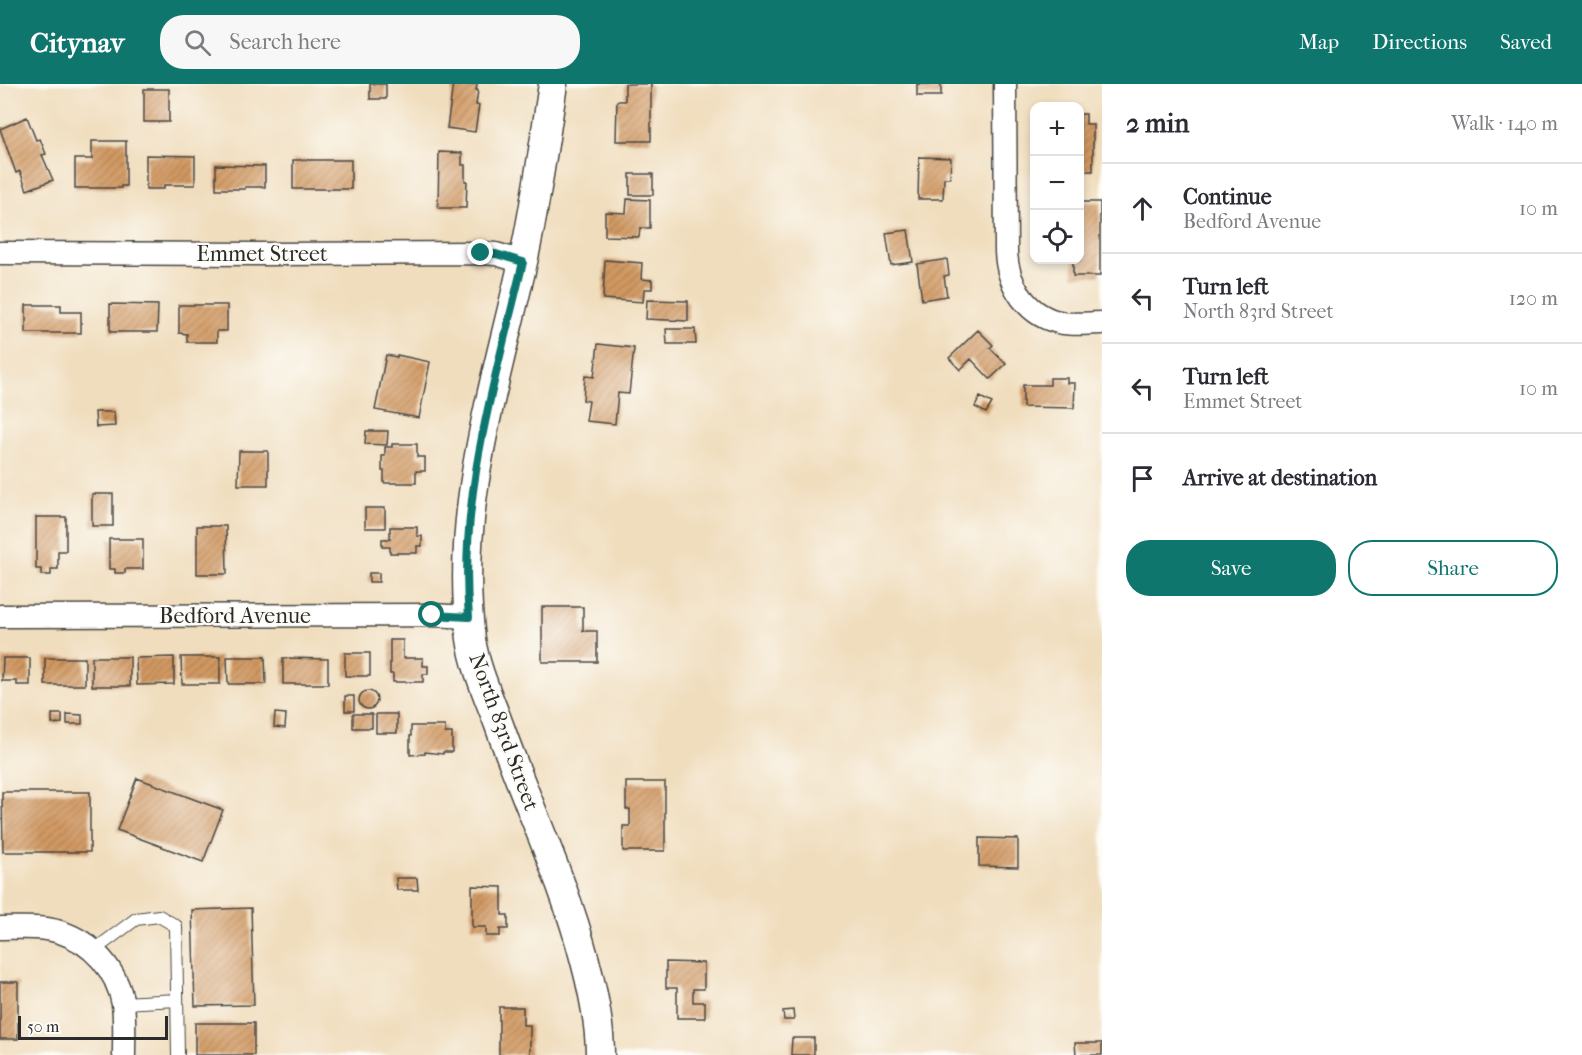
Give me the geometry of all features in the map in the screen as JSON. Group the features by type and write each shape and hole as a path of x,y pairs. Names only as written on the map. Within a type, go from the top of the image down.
{"street":[{"name":"North 83rd Street","path":"553,84 538,187 523,262 480,444 468,541 466,589 471,642 481,675 561,884 578,936 593,992 600,1055"},
{"path":"1005,84 1008,273 1024,301 1035,311 1064,323 1102,323"},
{"name":"Emmet Street","path":"0,253 481,253 496,254 523,262"},
{"name":"Bedford Avenue","path":"0,616 432,615 469,617"},
{"path":"0,928 38,928 59,932 82,941 93,951 115,978 123,1003 124,1055"}],"lane":[{"path":"93,951 136,919 159,915 176,926 178,1055"},
{"path":"123,1003 177,1000"}],"building":[{"path":"370,84 386,84 386,99 370,99"},
{"path":"453,84 477,84 476,105 479,105 475,132 447,128"},
{"path":"625,84 651,84 651,141 616,141 617,101 625,101"},
{"path":"917,84 941,84 941,96 917,96"},
{"path":"144,89 169,89 169,122 144,122"},
{"path":"1084,114 1086,114 1086,124 1093,124 1093,171 1084,171"},
{"path":"27,117 36,140 40,139 46,154 42,155 53,180 27,190 20,171 16,173 0,129"},
{"path":"92,141 126,141 126,186 121,186 121,188 75,188 75,159 92,159"},
{"path":"439,152 462,153 462,165 465,165 465,181 467,181 466,208 438,208"},
{"path":"146,155 195,156 195,185 164,185 164,189 146,189"},
{"path":"919,157 951,158 950,178 944,178 943,199 918,199"},
{"path":"293,160 351,160 351,189 293,189"},
{"path":"216,165 265,166 265,187 216,189"},
{"path":"630,174 653,174 653,195 630,195"},
{"path":"627,199 650,200 650,228 640,228 639,237 605,236 605,212 626,213"},
{"path":"1084,202 1100,202 1100,276 1073,276 1073,264 1084,264"},
{"path":"908,230 913,262 891,265 886,233"},
{"path":"947,259 949,275 944,276 947,296 922,300 917,264"},
{"path":"605,260 642,263 641,279 652,280 652,289 644,289 643,302 603,299"},
{"path":"647,300 688,301 688,321 646,319"},
{"path":"110,304 158,305 157,332 110,332"},
{"path":"26,305 61,305 61,312 81,312 81,333 26,333"},
{"path":"179,305 227,305 227,331 217,331 217,342 187,342 187,334 179,333"},
{"path":"666,329 695,329 696,344 667,344"},
{"path":"978,330 993,345 990,348 1006,364 990,379 971,359 960,370 949,358"},
{"path":"598,344 634,348 629,394 618,393 615,424 586,421 589,401 583,400 585,376 594,377"},
{"path":"386,355 430,362 419,418 375,410"},
{"path":"1050,378 1067,378 1067,383 1075,383 1074,408 1023,407 1023,385 1050,385"},
{"path":"980,397 992,403 986,413 975,407"},
{"path":"95,412 114,412 115,426 96,427"},
{"path":"366,431 388,431 387,445 365,444"},
{"path":"392,444 417,444 417,457 425,457 425,471 416,471 416,483 384,483 382,456 385,456 385,447 392,447"},
{"path":"239,451 268,451 268,485 238,485"},
{"path":"92,494 113,494 113,526 92,526"},
{"path":"365,508 385,508 385,528 365,528"},
{"path":"36,517 66,517 66,551 58,551 58,569 51,569 51,575 41,575 41,569 36,569"},
{"path":"197,526 226,526 227,574 197,574"},
{"path":"390,527 417,527 417,536 422,536 422,546 417,546 417,553 390,553 390,547 382,547 382,539 390,539"},
{"path":"109,539 143,539 143,569 125,569 125,573 115,573 115,569 109,569"},
{"path":"369,573 379,573 379,582 369,582"},
{"path":"542,607 583,607 583,631 597,631 597,662 542,662"},
{"path":"390,640 403,640 403,658 423,658 423,666 428,666 428,674 423,674 423,682 393,682 393,674 390,674"},
{"path":"345,653 370,653 370,676 345,676"},
{"path":"92,657 130,657 130,686 92,686"},
{"path":"174,657 174,684 137,685 136,658"},
{"path":"181,657 220,657 220,684 182,684"},
{"path":"227,657 265,657 266,684 228,684"},
{"path":"3,658 30,658 30,685 17,685 17,681 2,681"},
{"path":"45,658 85,658 85,685 45,685"},
{"path":"283,658 328,659 328,684 283,684"},
{"path":"364,691 372,691 377,696 375,707 364,709 359,704 359,696"},
{"path":"345,696 354,696 354,711 345,711"},
{"path":"275,713 286,714 285,728 274,727"},
{"path":"52,714 62,714 62,723 52,724"},
{"path":"67,714 82,715 82,724 67,724"},
{"path":"353,714 372,714 372,728 353,728"},
{"path":"376,714 397,714 397,733 376,733"},
{"path":"411,726 445,726 445,733 452,733 452,752 443,752 443,754 425,752 425,754 410,755"},
{"path":"137,778 223,810 203,862 117,830"},
{"path":"626,782 665,782 665,851 623,851 623,826 630,826 630,809 626,809"},
{"path":"2,792 90,792 90,852 3,852"},
{"path":"979,838 1018,839 1018,867 979,866"},
{"path":"396,878 417,878 418,890 397,890"},
{"path":"472,886 502,887 502,915 508,915 508,929 500,929 500,936 486,936 486,927 472,927"},
{"path":"251,908 254,1005 195,1006 192,910"},
{"path":"666,962 704,963 704,989 693,989 693,1002 705,1002 705,1018 677,1018 677,988 666,988"},
{"path":"0,982 18,982 18,1039 0,1039"},
{"path":"499,1007 523,1007 523,1025 530,1025 530,1055 499,1055"},
{"path":"793,1010 794,1020 784,1020 783,1011"},
{"path":"195,1023 254,1023 254,1055 195,1055"},
{"path":"792,1038 814,1038 814,1055 791,1055"},
{"path":"1075,1043 1102,1043 1102,1055 1076,1055"}],"route":[{"path":"432,615 469,617 466,589 468,541 480,444 523,262 496,254 481,253"}]}
